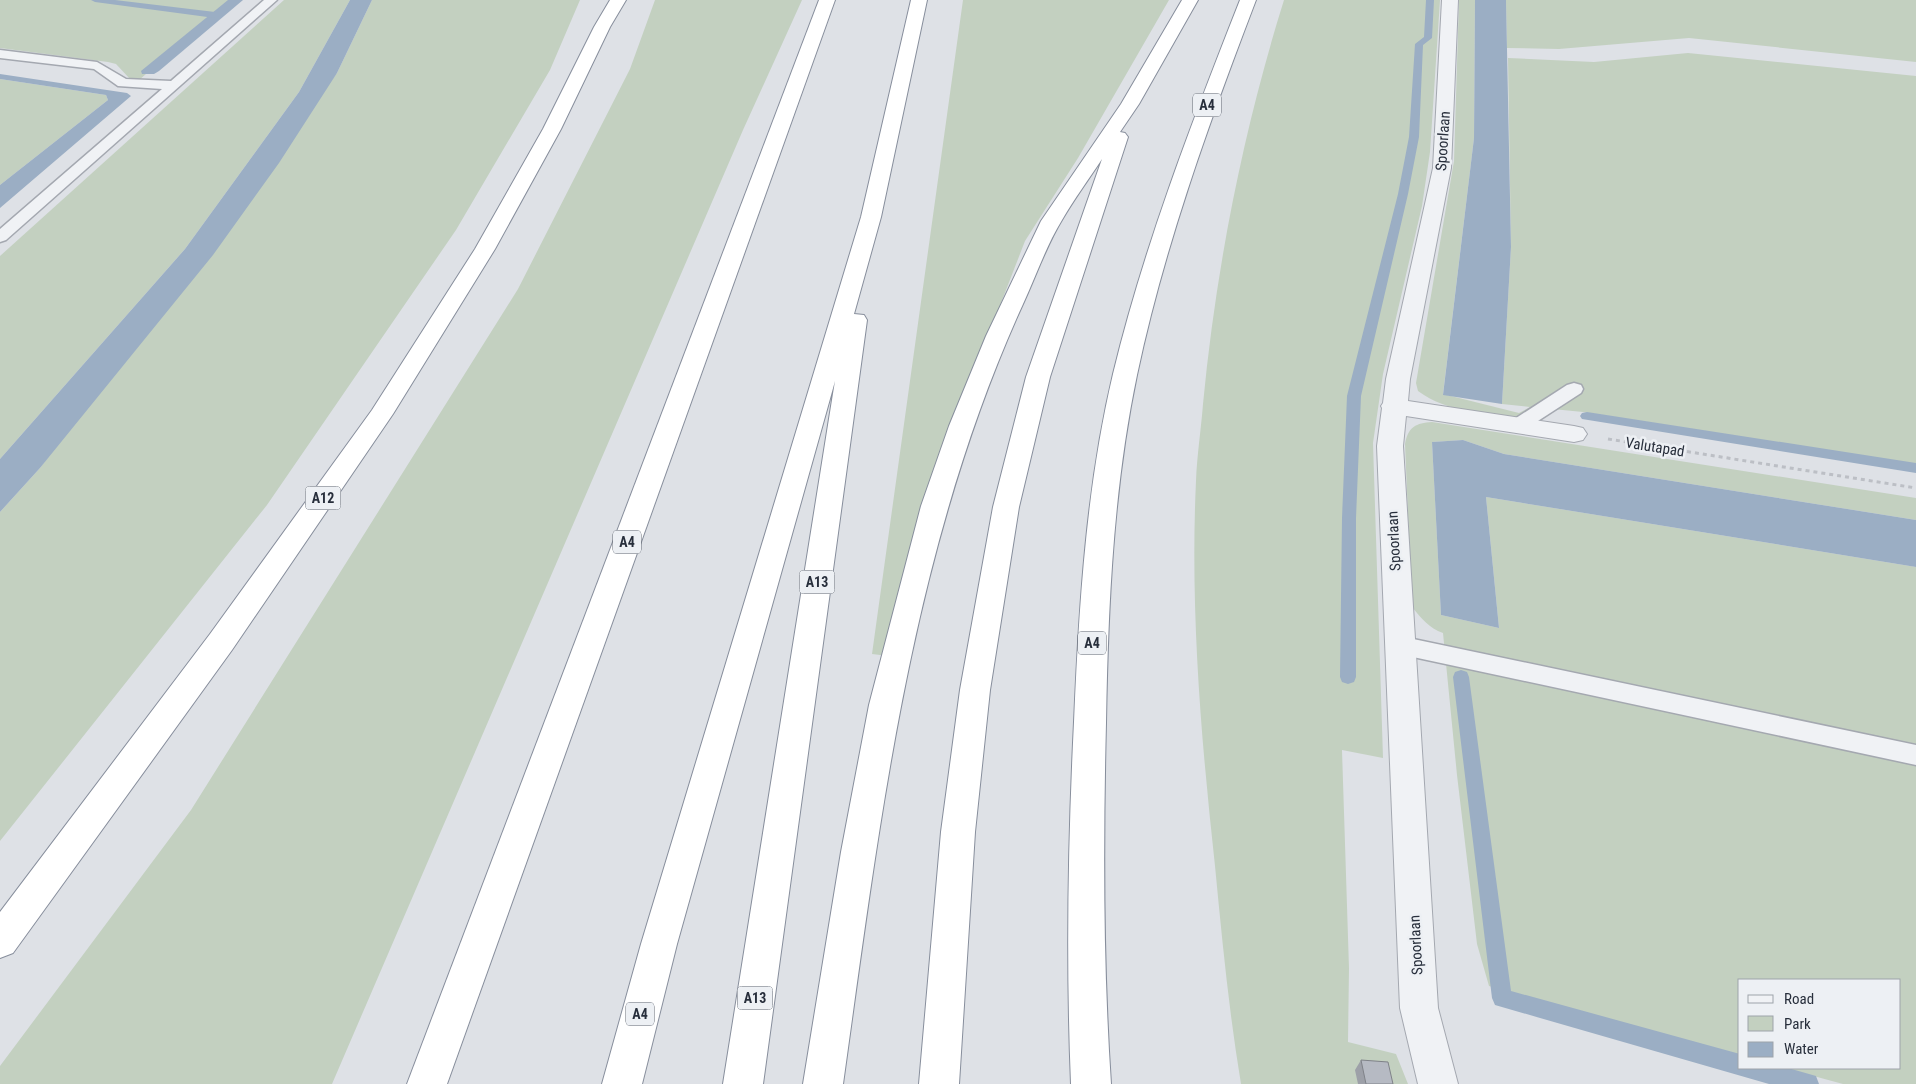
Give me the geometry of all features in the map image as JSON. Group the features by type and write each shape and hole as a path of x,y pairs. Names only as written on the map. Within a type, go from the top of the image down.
{"highway":[{"name":"A12","path":"602,27 608,0"},
{"name":"A12","path":"0,941 221,642 380,414 498,226 552,129 602,27 618,0"},
{"name":"A4","path":"427,1084 827,0"},
{"name":"A4","path":"622,1084 658,944 871,217 920,0"},
{"path":"823,1084 858,852 885,705 934,506 977,382 1051,220 1130,104 1190,0"},
{"name":"A4","path":"1091,1084 1088,1038 1087,833 1092,638 1104,501 1125,377 1149,278 1206,108 1248,0"},
{"path":"938,1084 958,832 975,690 1006,507 1038,377 1130,104"},
{"name":"A13","path":"743,1084 871,217"}],"street":[{"name":"Spoorlaan","path":"1438,1084 1419,1008 1390,446 1393,406 1442,168 1450,0"},
{"path":"1393,406 1574,434"}],"lane":[{"path":"0,237 271,0"},
{"path":"0,54 97,66 123,84 172,85"},
{"path":"1517,426 1574,389"},
{"path":"1399,645 1916,755"}],"path":[{"name":"Valutapad","path":"1574,434 1916,488"}],"green space":[{"path":"0,0 232,0 139,80 131,80 116,64 108,62 0,48"},
{"path":"284,0 350,0 299,92 185,249 0,459 0,256"},
{"path":"372,0 580,0 550,70 456,230 267,505 0,841 0,512 40,468 337,73"},
{"path":"655,0 802,0 743,130 332,1084 0,1084 0,1066 191,810 518,289 630,69"},
{"path":"963,0 1169,0 1078,158 1025,241 960,409 888,656 872,654"},
{"path":"1284,0 1440,0 1430,152 1422,206 1383,374 1373,443 1383,758 1342,750 1349,968 1348,1042 1396,1054 1408,1084 1241,1084 1226,975 1205,770 1198,674 1194,577 1197,471 1215,302 1233,200 1256,99"},
{"path":"1459,0 1475,0 1474,138 1443,394 1519,413 1530,407 1502,404 1511,247 1508,58 1594,62 1688,53 1916,76 1916,464 1583,412 1532,407 1522,419 1481,413 1442,404 1418,391 1416,383 1454,161"},
{"path":"1506,0 1916,0 1916,62 1689,38 1559,49 1507,48"},
{"path":"0,79 106,95 108,100 0,185"},
{"path":"1432,422 1916,498 1916,520 1504,454 1463,440 1432,442 1441,615 1499,628 1486,497 1916,567 1916,1084 1843,1084 1788,1069 1901,1069 1901,979 1738,979 1738,1054 1489,986 1477,944 1457,775 1443,633 1429,625 1412,607 1405,444 1411,430 1421,423"}],"water":[{"path":"228,0 243,0 159,71 154,74 142,74 141,71"},
{"path":"350,0 372,0 337,73 279,163 213,255 40,468 0,512 0,459 185,249 299,92"},
{"path":"1475,0 1506,0 1511,247 1502,404 1443,395 1474,138"},
{"path":"0,74 127,93 131,96 0,208 0,185 108,100 106,95 0,79"},
{"path":"1463,440 1504,454 1916,520 1916,567 1486,497 1499,628 1441,615 1432,442"}],"building":[{"path":"1361,1060 1388,1062 1393,1084 1366,1084"}],"waterway":[{"path":"95,0 215,15"},
{"path":"1348,677 1349,518 1354,396 1403,194 1414,137 1419,44 1428,38 1430,0"},
{"path":"1587,416 1916,468"},
{"path":"1461,677 1502,998 1738,1064"},
{"path":"1754,1069 1808,1084"}]}
